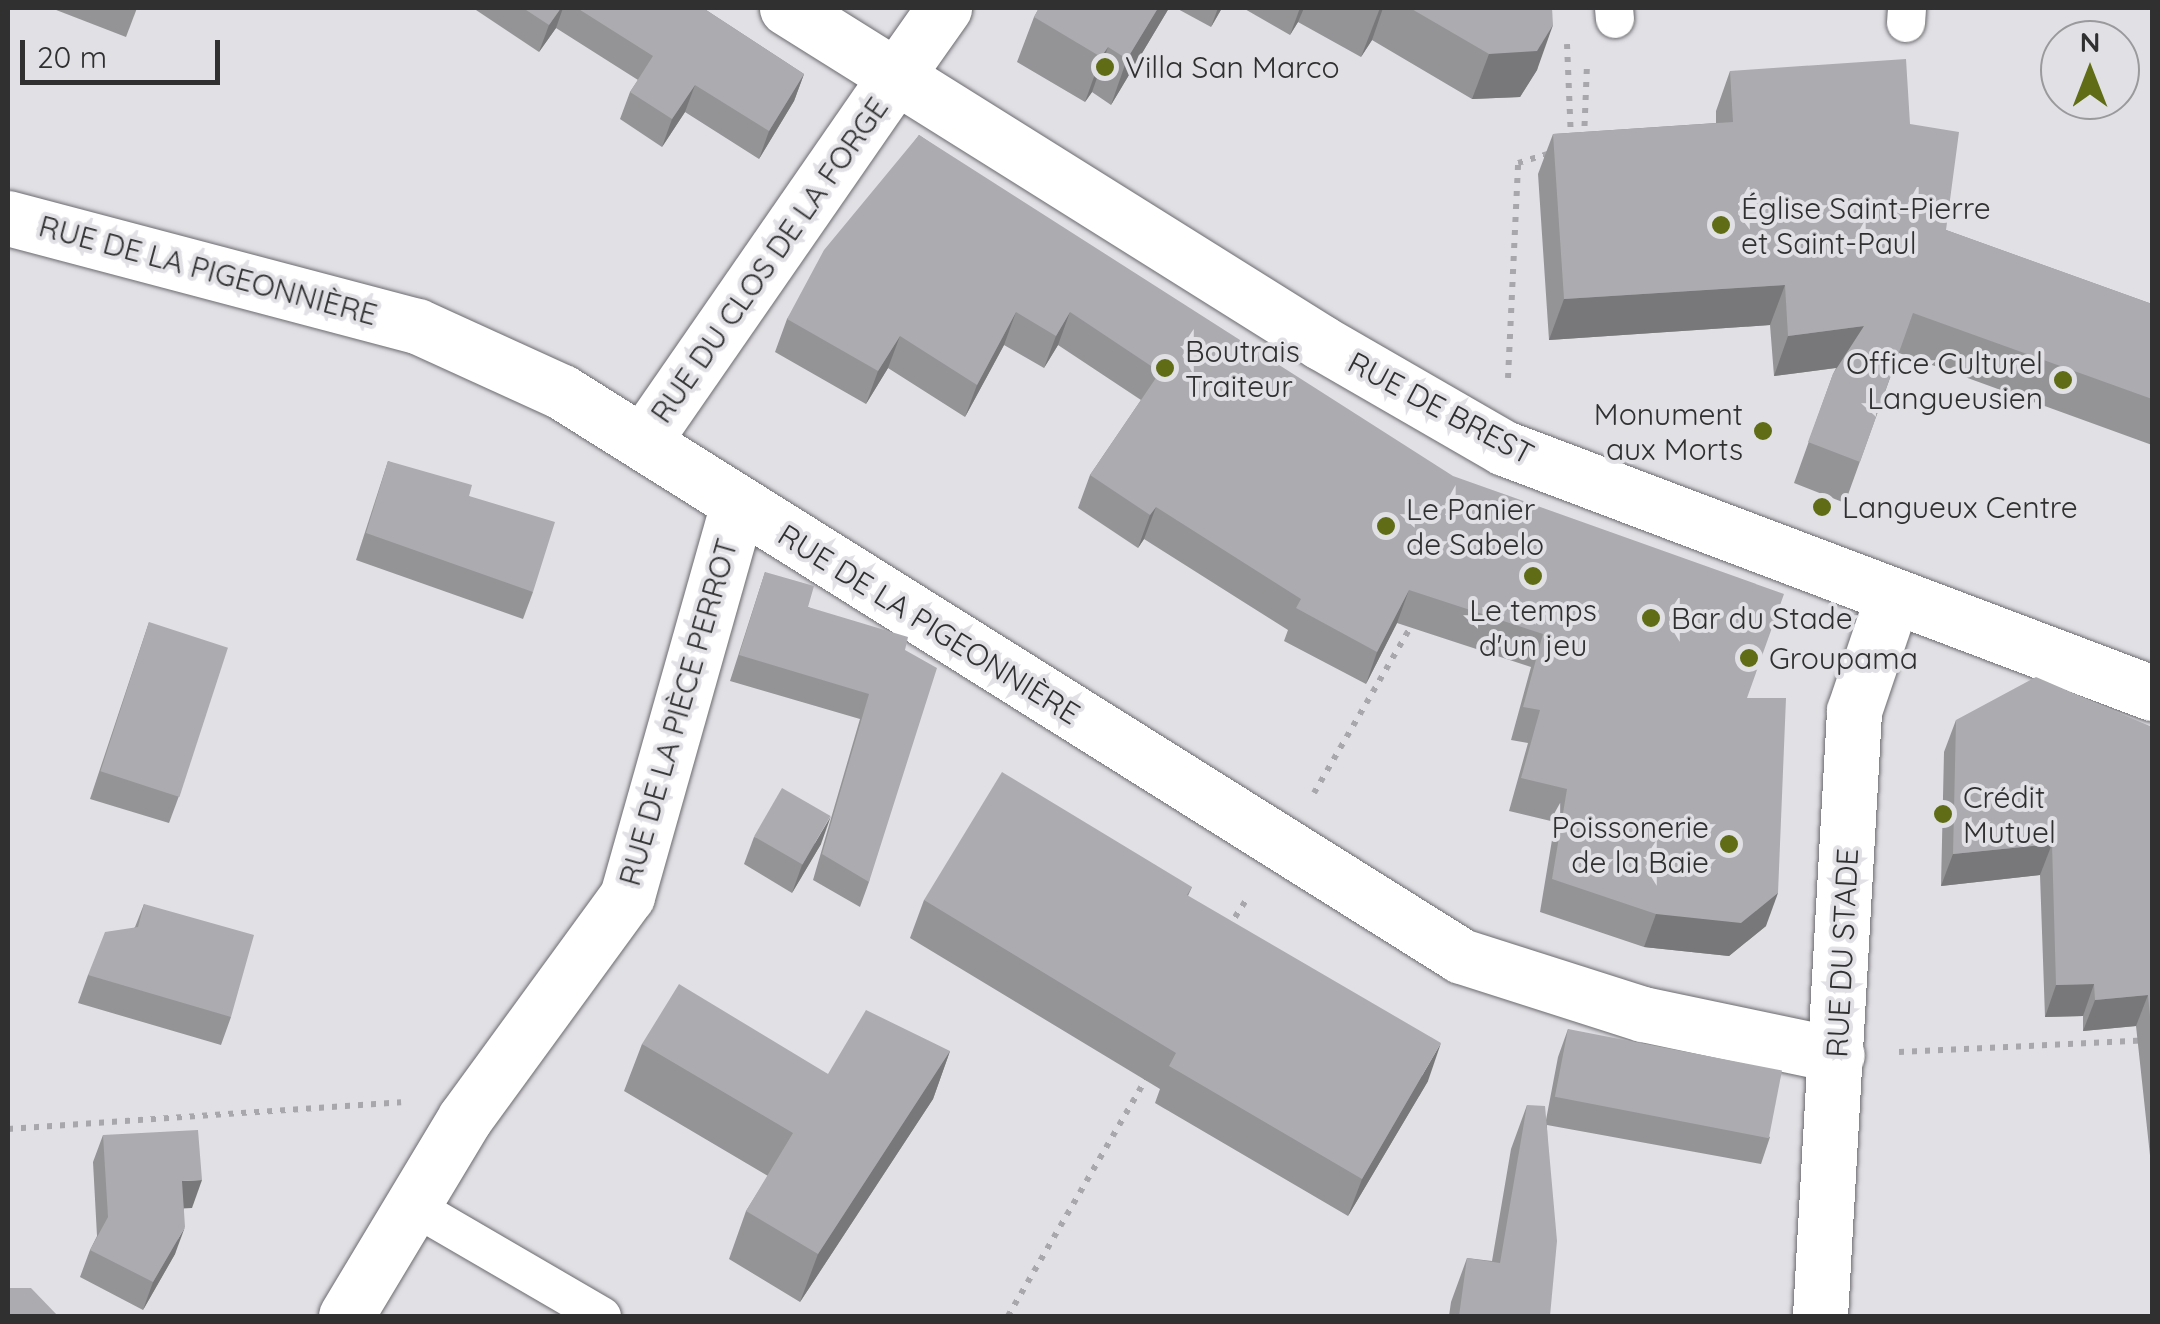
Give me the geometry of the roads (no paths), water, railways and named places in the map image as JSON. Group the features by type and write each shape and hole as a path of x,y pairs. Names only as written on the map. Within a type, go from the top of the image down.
{"street":[{"name":"RUE DE BREST","path":"787,8 894,79 1504,448 2152,693"},
{"name":"RUE DU CLOS DE LA FORGE","path":"644,440 944,8"},
{"name":"RUE DE LA PIGEONNIÈRE","path":"8,218 417,326 562,392 1462,956 1643,1014 1837,1055"},
{"name":"RUE DE LA PIÈCE PERROT","path":"346,1316 465,1118 626,896 738,505"},
{"name":"RUE DU STADE","path":"1820,1316 1854,711 1893,596"}],"lane":[{"path":"412,1206 602,1316"}],"place":[{"name":"Villa San Marco","path":"1105,67"},
{"name":"Église Saint-Pierre et Saint-Paul","path":"1721,225"},
{"name":"Boutrais Traiteur","path":"1165,368"},
{"name":"Office Culturel Langueusien","path":"2063,380"},
{"name":"Monument aux Morts","path":"1763,431"},
{"name":"Langueux Centre","path":"1822,507"},
{"name":"Le Panier de Sabelo","path":"1386,526"},
{"name":"Le temps d'un jeu","path":"1533,576"},
{"name":"Bar du Stade","path":"1651,618"},
{"name":"Groupama","path":"1749,658"},
{"name":"Crédit Mutuel","path":"1943,814"},
{"name":"Poissonerie de la Baie","path":"1729,844"}]}
